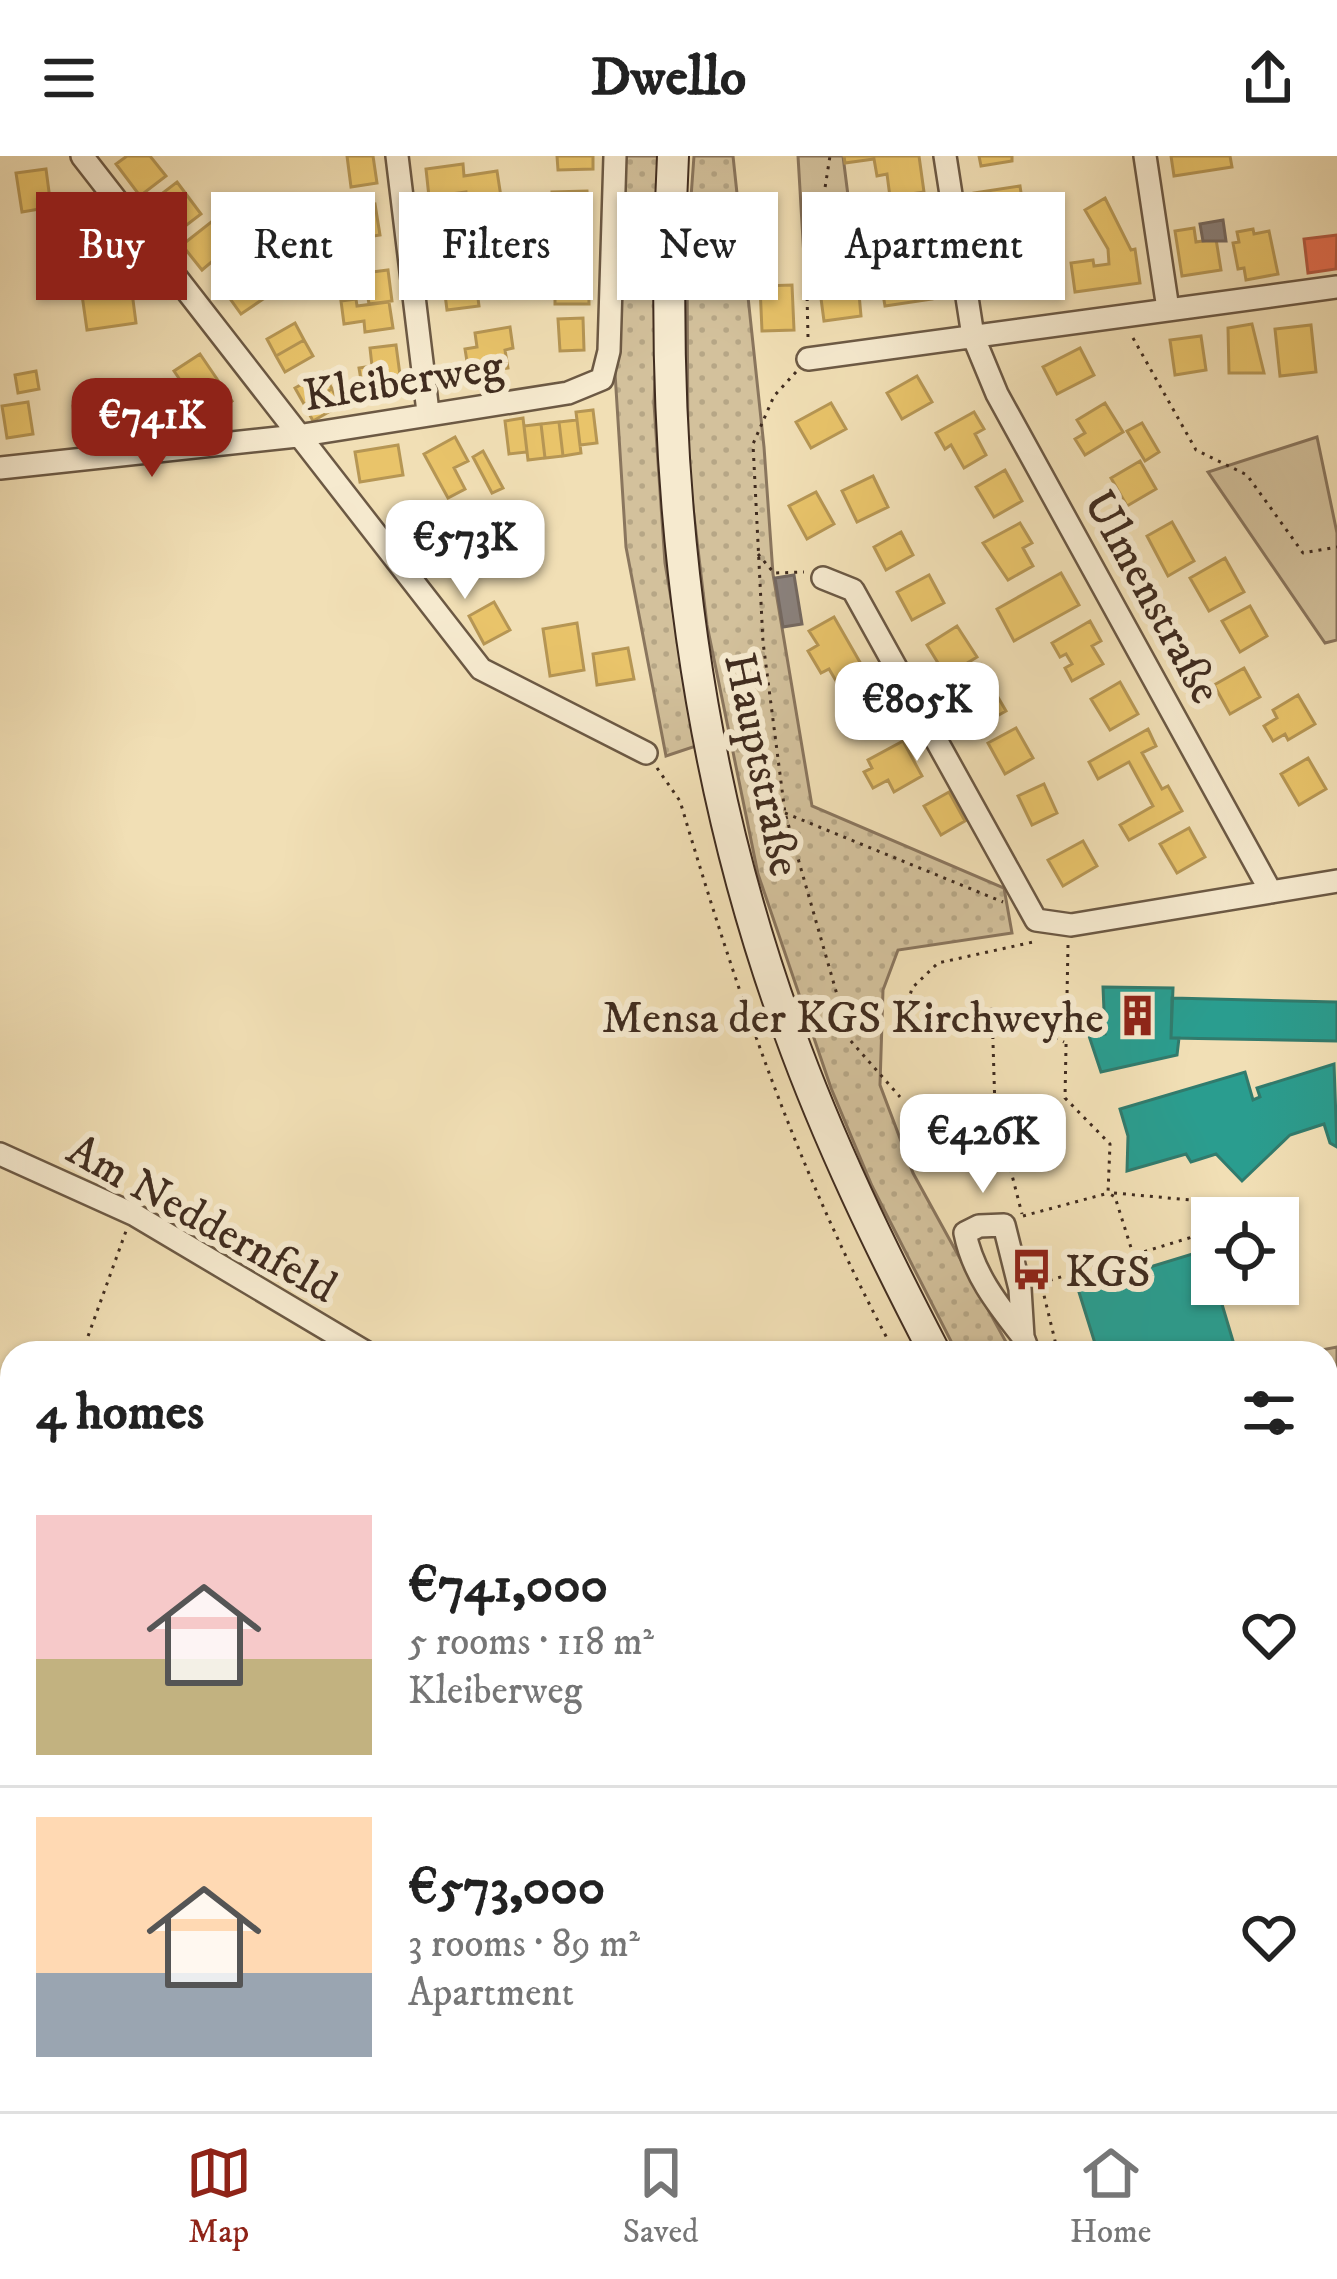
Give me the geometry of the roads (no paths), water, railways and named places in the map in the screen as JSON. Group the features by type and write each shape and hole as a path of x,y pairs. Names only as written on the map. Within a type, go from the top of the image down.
{"main road":[{"name":"Hauptstraße","path":"674,156 667,284 679,534 693,646 717,775 748,905 789,1031 849,1180 929,1341"}],"street":[{"path":"82,156 481,669 646,753"},
{"path":"397,156 428,412"},
{"name":"Kleiberweg","path":"0,468 297,436 568,393 602,379 609,351 615,156"},
{"name":"Ulmenstraße","path":"945,156 973,336 997,394 1271,892"},
{"path":"1145,156 1168,309"},
{"path":"808,358 1337,287"},
{"path":"823,578 853,590 1042,929 1337,881"},
{"name":"Am Neddernfeld","path":"0,1154 135,1215 347,1341"},
{"path":"1023,1341 969,1254 965,1233 980,1226 1004,1225 1020,1289 1026,1341"}],"place":[{"name":"Mensa der KGS Kirchweyhe","path":"1138,1016"},
{"name":"KGS","path":"1031,1270"}]}
